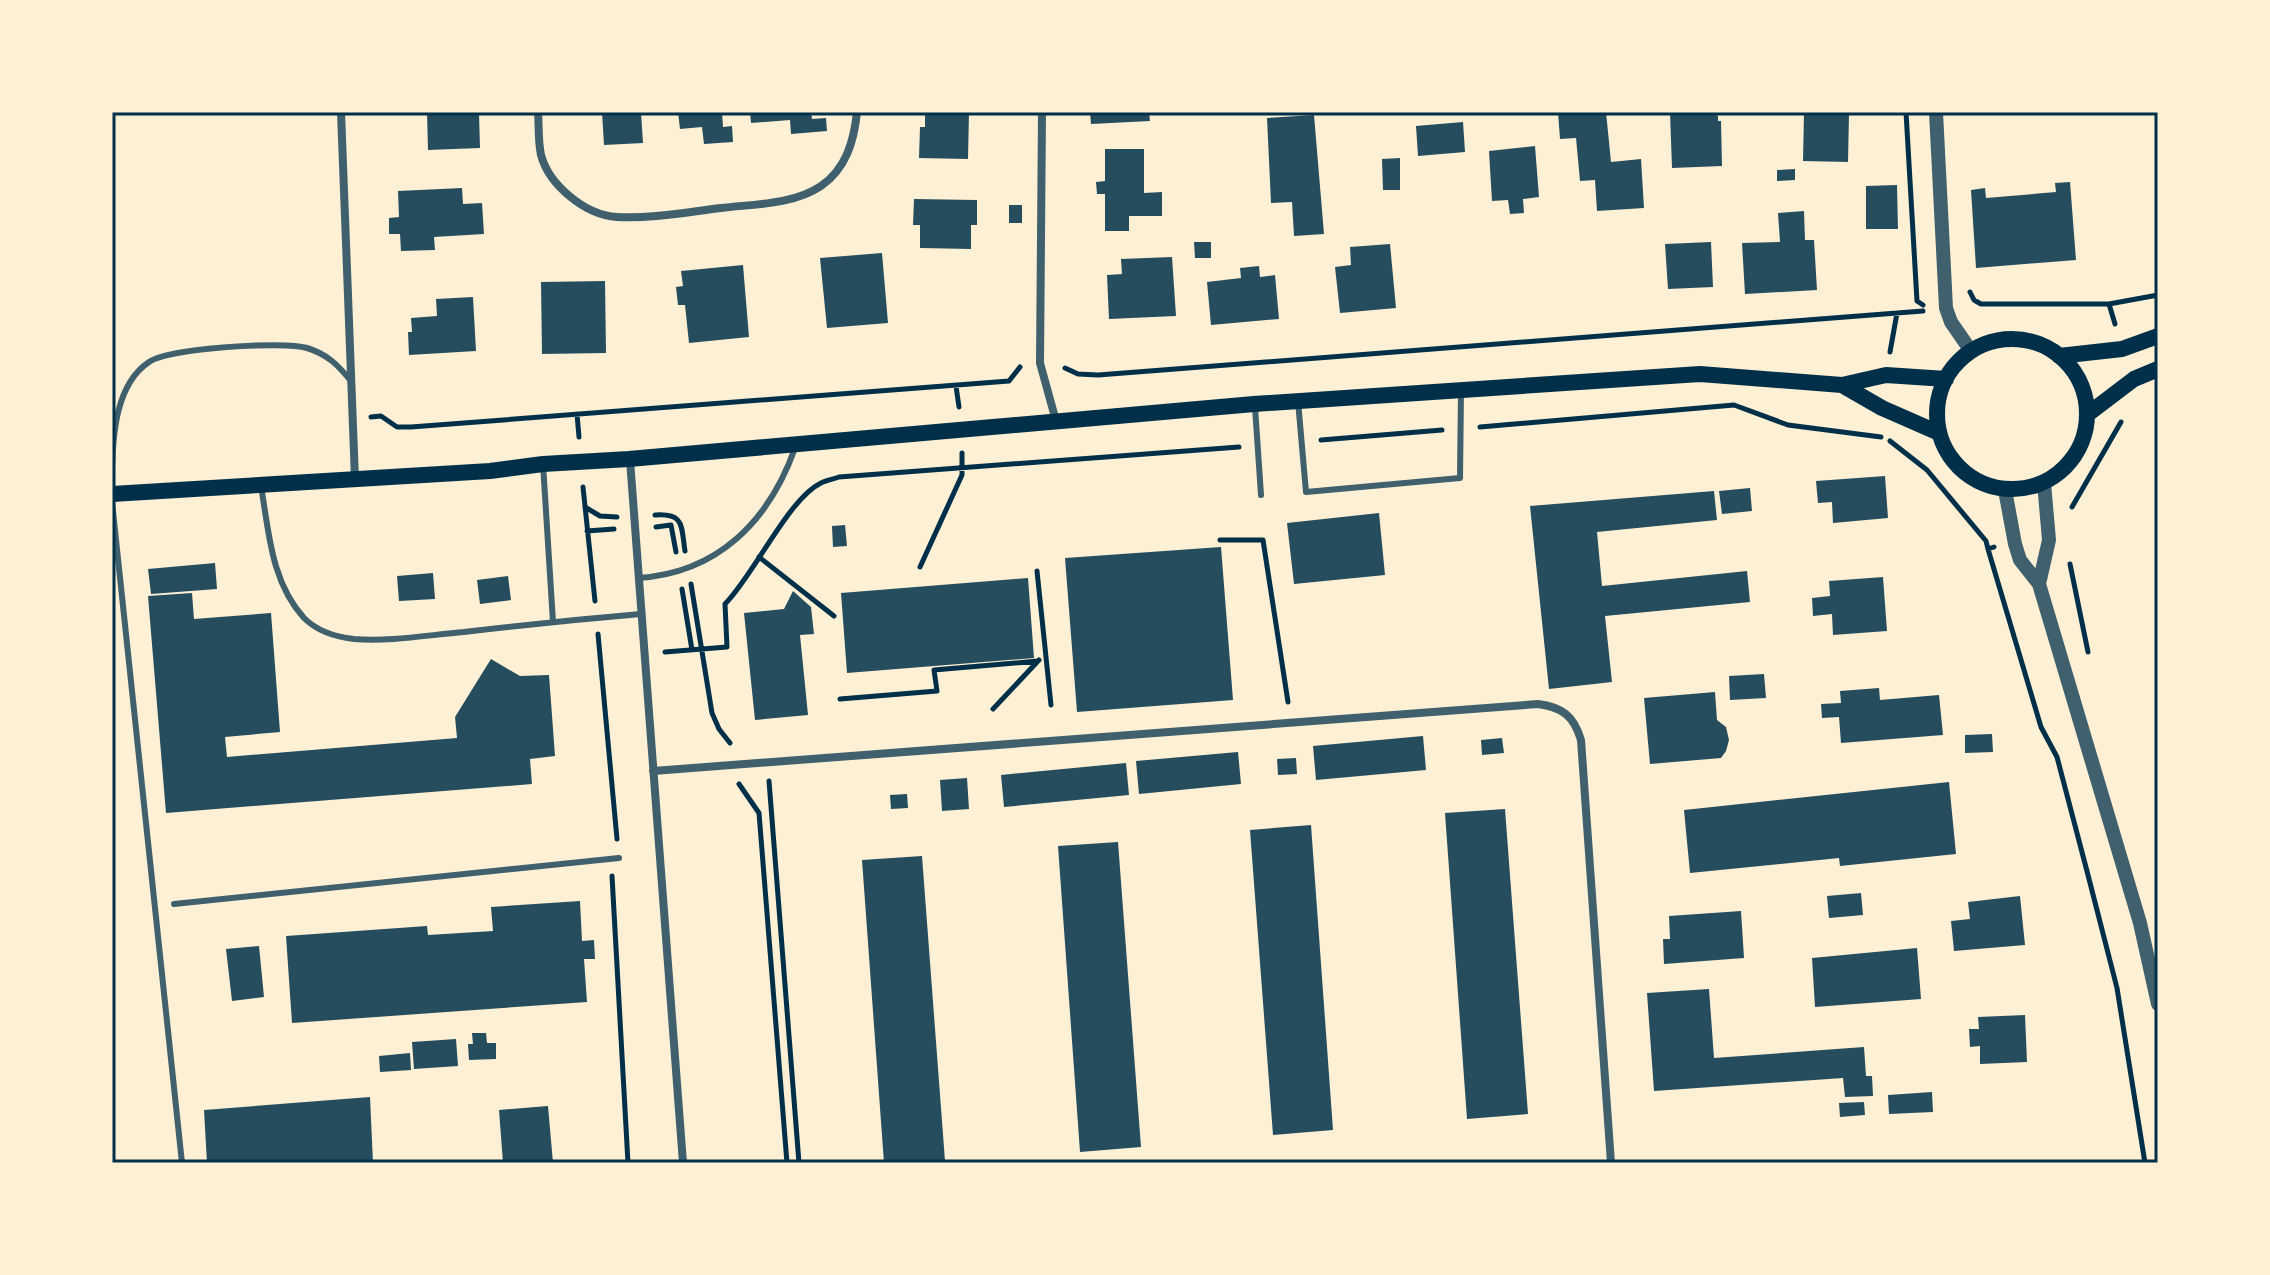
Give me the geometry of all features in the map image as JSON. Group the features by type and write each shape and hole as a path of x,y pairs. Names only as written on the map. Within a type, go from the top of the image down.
{"main road":[{"path":"2059,356 2122,349 2158,336"},
{"path":"2007,339 2025,340 2059,356 2080,381 2088,414 2085,435 2076,455 2062,471 2044,483 2025,489 2005,490 1983,484 1963,472 1948,454 1939,433 1937,415 1939,396 1953,368 1971,351 2007,339"},
{"path":"2088,414 2134,379 2158,369"},
{"path":"112,494 490,471 1254,404 1700,374 1842,385 1886,375 1946,379"},
{"path":"1842,385 1882,408 1939,433"}],"street":[{"path":"341,112 355,481"},
{"path":"538,112 541,154 560,187 582,204 616,217 763,203 806,194 834,175 845,160 857,112"},
{"path":"1042,112 1040,363 1057,422"},
{"path":"1936,112 1946,308 1951,322 1971,351"},
{"path":"629,459 683,1163"},
{"path":"2039,584 2049,540 2044,483"},
{"path":"2005,490 2015,544 2020,560 2039,584 2140,923 2158,1004"},
{"path":"653,771 1538,704 1556,706 1570,716 1581,740 1611,1163"}],"lane":[{"path":"112,469 115,424 128,386 148,363 170,353 288,345 323,354 336,362 353,383"},
{"path":"1298,401 1306,492 1460,478 1461,389"},
{"path":"1254,404 1261,495"},
{"path":"638,578 688,568 731,543 760,517 780,486 796,444"},
{"path":"543,464 553,622"},
{"path":"261,486 274,561 281,583 306,619 335,636 388,639 641,614"},
{"path":"112,502 182,1163"},
{"path":"174,904 619,858"}],"path":[{"path":"1061,362 1068,371 1098,375 1930,310 1917,301 1906,112"},
{"path":"2109,304 2158,295"},
{"path":"1946,308 1974,300"},
{"path":"354,419 381,416 397,427 411,427 1009,381 1016,375 1020,364"},
{"path":"920,567 962,475 962,430 956,385"},
{"path":"577,414 619,858 611,878 628,1163"},
{"path":"585,507 600,516 670,514 681,523 712,713 730,744 735,779 759,813 787,1163"},
{"path":"1220,540 1263,540 1291,723"},
{"path":"1988,549 2041,727 2057,757 2113,973 2145,1163"},
{"path":"759,557 834,616"},
{"path":"1037,571 1051,705"},
{"path":"993,709 1045,654"},
{"path":"840,699 937,691 934,670 1038,661"},
{"path":"768,761 799,1163"}],"building":[{"path":"427,112 479,113 480,148 428,150"},
{"path":"602,112 641,112 643,143 604,145"},
{"path":"678,112 722,112 723,127 732,126 733,142 704,144 702,127 680,129"},
{"path":"750,112 811,112 812,119 826,118 827,131 791,134 790,120 751,123"},
{"path":"925,112 969,112 968,159 919,158 920,127 925,127"},
{"path":"1090,112 1149,112 1150,121 1091,124"},
{"path":"1558,112 1606,112 1611,162 1641,159 1644,208 1597,211 1595,180 1580,181 1576,138 1560,139"},
{"path":"1670,112 1712,112 1718,116 1718,121 1721,121 1722,166 1672,168"},
{"path":"1804,112 1855,112 1855,115 1849,114 1848,162 1803,161"},
{"path":"1314,115 1324,234 1294,236 1292,202 1271,203 1267,118"},
{"path":"1463,122 1465,152 1418,156 1416,126"},
{"path":"1535,146 1539,197 1523,199 1524,213 1510,214 1508,200 1492,201 1489,151"},
{"path":"1105,149 1144,149 1144,193 1162,192 1162,216 1129,216 1129,231 1105,231 1105,194 1097,194 1096,182 1105,181"},
{"path":"1400,158 1400,190 1383,190 1382,159"},
{"path":"1795,169 1795,180 1777,181 1777,170"},
{"path":"2070,182 2076,260 1976,268 1971,190 1985,188 1986,198 2056,192 2055,183"},
{"path":"1897,185 1898,229 1866,229 1866,186"},
{"path":"462,188 463,204 482,203 484,234 434,237 435,250 401,251 400,234 389,234 389,218 399,217 398,191"},
{"path":"914,199 977,200 977,225 971,225 971,249 920,248 920,225 913,225"},
{"path":"1009,205 1022,205 1022,223 1009,223"},
{"path":"1804,211 1805,240 1814,240 1817,290 1745,294 1742,243 1780,242 1778,213"},
{"path":"1194,242 1211,242 1211,258 1195,258"},
{"path":"1711,242 1713,287 1668,289 1665,244"},
{"path":"1390,244 1396,308 1340,313 1335,267 1351,265 1350,247"},
{"path":"882,253 888,323 827,328 820,258"},
{"path":"1172,257 1176,316 1109,319 1107,275 1122,274 1121,259"},
{"path":"743,265 749,337 689,343 685,305 678,305 676,287 683,286 681,271"},
{"path":"1259,266 1260,277 1275,275 1279,319 1211,325 1207,282 1241,278 1240,268"},
{"path":"605,281 606,353 542,354 541,282"},
{"path":"473,297 476,351 409,355 411,318 437,316 436,299"},
{"path":"1885,476 1888,518 1833,523 1832,502 1818,503 1816,481"},
{"path":"1750,488 1752,511 1722,514 1719,491"},
{"path":"1714,491 1717,520 1597,532 1602,586 1747,571 1750,602 1605,616 1612,682 1549,689 1530,506"},
{"path":"1379,513 1385,575 1294,584 1287,523"},
{"path":"845,525 847,546 833,547 832,526"},
{"path":"1221,547 1233,700 1077,712 1065,558"},
{"path":"215,563 217,589 151,594 148,569"},
{"path":"433,573 435,599 399,601 397,576"},
{"path":"508,576 511,600 480,604 477,580"},
{"path":"1883,577 1887,631 1833,635 1832,614 1813,616 1812,598 1830,596 1829,581"},
{"path":"1028,578 1034,658 847,673 841,593"},
{"path":"793,591 811,607 814,634 800,635 808,715 755,720 744,613 784,609"},
{"path":"192,593 194,619 271,613 280,732 225,737 227,757 457,738 455,717 491,659 520,676 549,675 555,756 530,759 532,784 166,813 148,596"},
{"path":"1764,674 1766,698 1730,700 1729,676"},
{"path":"1879,688 1880,700 1939,695 1943,735 1841,743 1839,717 1822,718 1821,704 1841,703 1840,691"},
{"path":"1715,692 1717,720 1726,727 1729,740 1721,758 1650,764 1644,698"},
{"path":"1992,734 1993,752 1965,753 1965,735"},
{"path":"1423,736 1426,770 1316,780 1313,746"},
{"path":"1502,738 1504,753 1482,755 1481,740"},
{"path":"1238,752 1241,784 1139,794 1136,761"},
{"path":"1296,758 1297,774 1278,775 1277,759"},
{"path":"1126,763 1129,795 1004,807 1001,775"},
{"path":"967,778 969,809 942,811 940,780"},
{"path":"1949,782 1956,854 1840,866 1839,858 1690,873 1684,810"},
{"path":"907,794 908,808 891,809 890,795"},
{"path":"1505,809 1528,1114 1467,1119 1445,813"},
{"path":"1311,825 1333,1130 1273,1135 1250,830"},
{"path":"1118,842 1141,1147 1080,1152 1058,846"},
{"path":"922,856 945,1161 884,1163 862,860"},
{"path":"1861,893 1863,915 1829,918 1827,896"},
{"path":"2020,896 2025,945 1954,951 1951,921 1970,919 1968,902"},
{"path":"580,901 582,941 594,940 595,959 584,959 587,1002 292,1023 286,936 427,926 428,935 493,931 491,907"},
{"path":"1741,911 1744,958 1664,964 1663,939 1670,939 1669,916"},
{"path":"259,946 264,997 232,1001 226,949"},
{"path":"1917,948 1921,999 1815,1007 1812,958"},
{"path":"1709,989 1714,1058 1864,1047 1866,1076 1872,1076 1873,1096 1845,1097 1843,1078 1654,1091 1647,993"},
{"path":"2025,1015 2027,1062 1980,1064 1980,1046 1970,1047 1969,1029 1979,1029 1978,1017"},
{"path":"472,1033 486,1033 487,1043 496,1043 496,1059 469,1060 468,1044 473,1044"},
{"path":"456,1039 458,1066 414,1069 412,1042"},
{"path":"410,1053 411,1070 380,1072 379,1056"},
{"path":"1932,1092 1933,1112 1889,1114 1888,1095"},
{"path":"370,1097 373,1163 207,1163 204,1110"},
{"path":"1864,1102 1865,1115 1840,1117 1839,1103"},
{"path":"548,1106 553,1163 503,1163 499,1110"}]}
